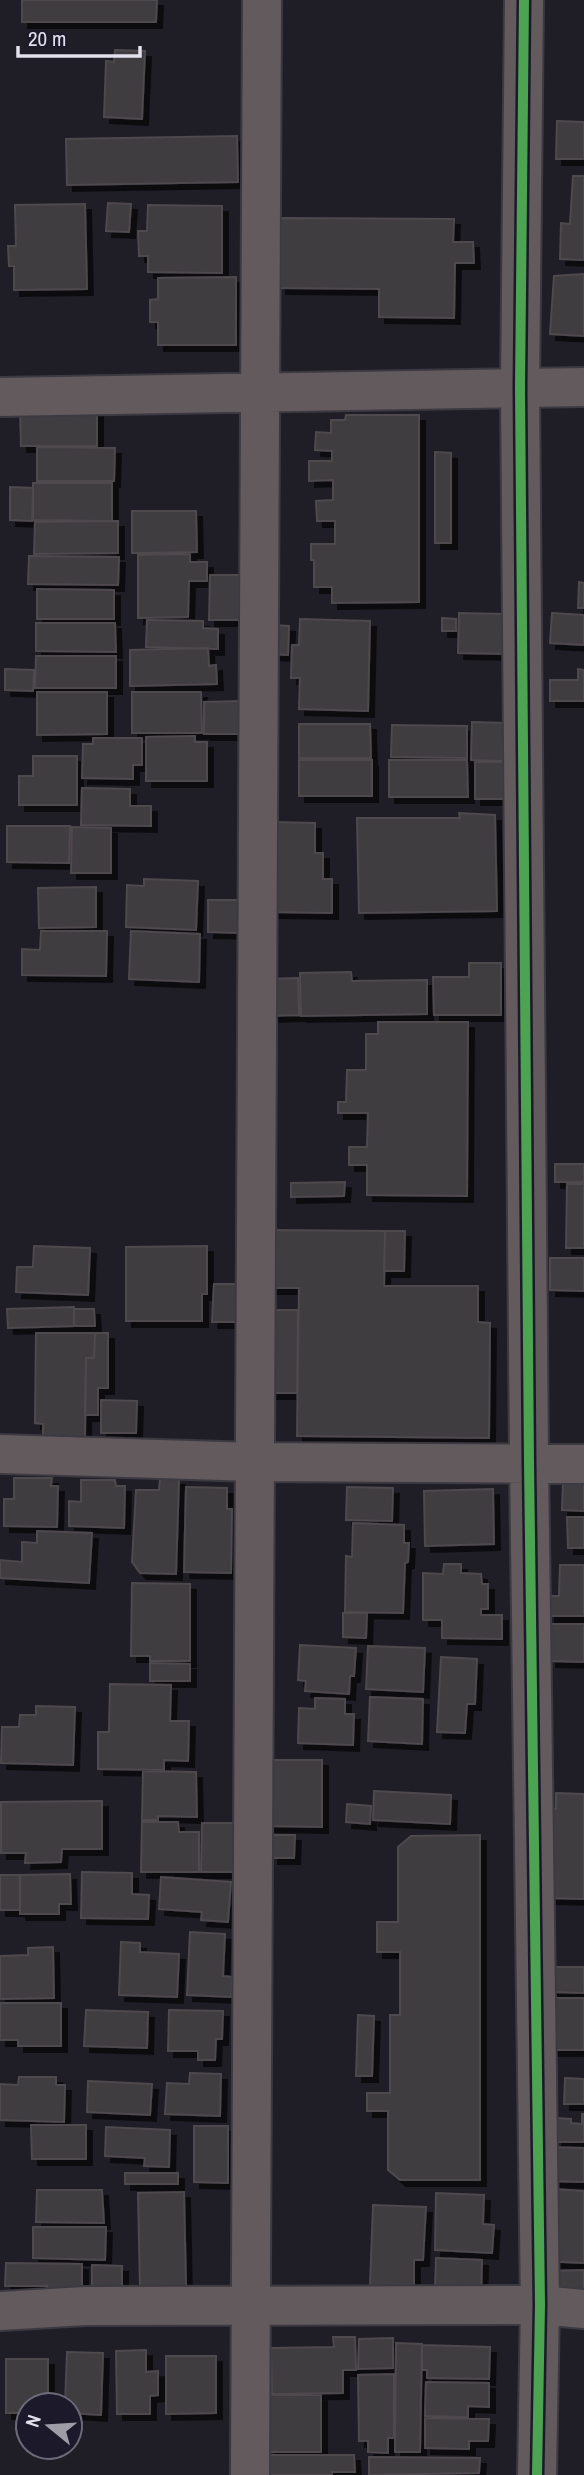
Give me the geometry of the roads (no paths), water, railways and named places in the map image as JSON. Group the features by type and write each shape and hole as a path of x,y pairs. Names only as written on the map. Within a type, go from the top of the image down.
{"street":[{"path":"250,2475 262,0"},
{"path":"524,0 520,388 529,1462 540,2305 537,2475"},
{"path":"0,397 584,387"},
{"path":"0,1454 254,1462 584,1464"},
{"path":"0,2311 85,2306 540,2305 584,2309"}]}
